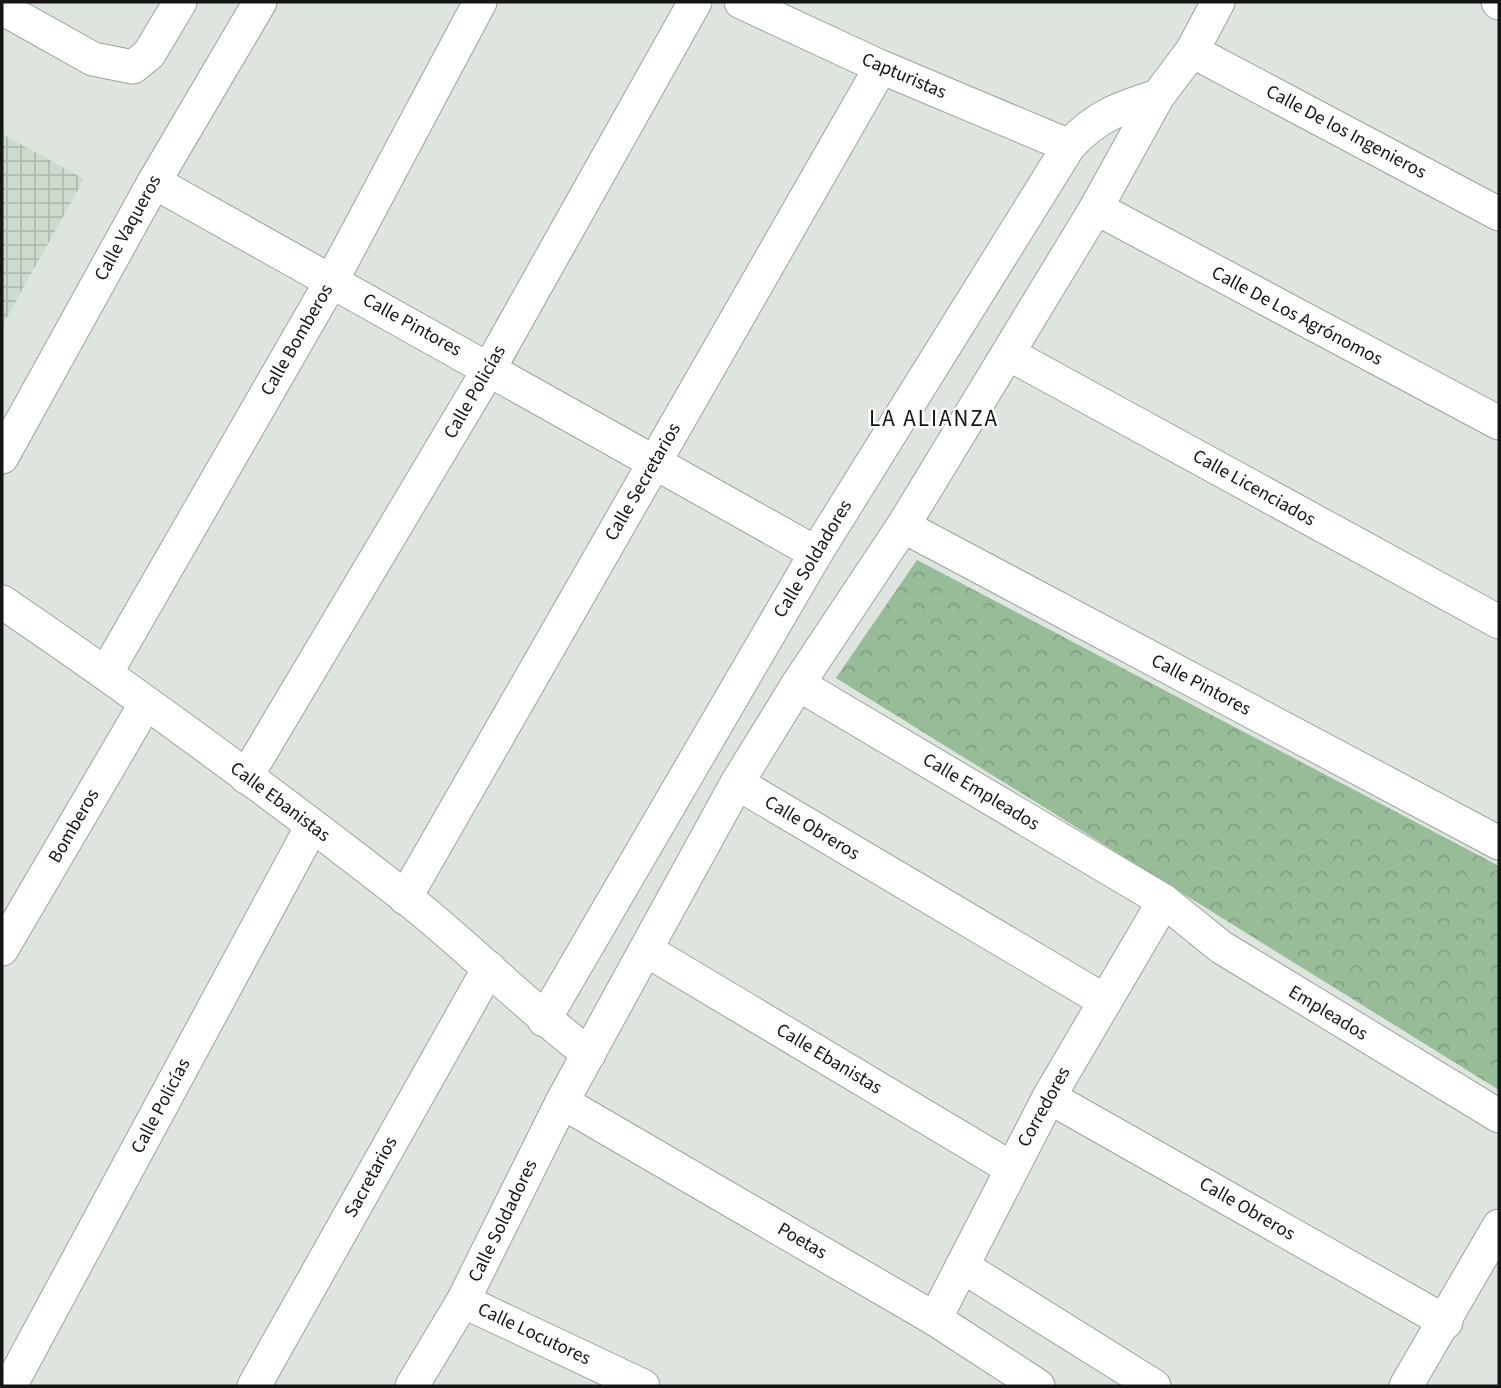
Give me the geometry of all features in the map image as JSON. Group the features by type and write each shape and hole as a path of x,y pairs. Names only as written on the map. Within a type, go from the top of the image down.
{"street":[{"path":"2,8 93,59 133,67 149,54 180,2"},
{"name":"Calle Vaqueros","path":"2,457 154,182 260,2"},
{"name":"Calle Bomberos","path":"106,673 332,280 480,2"},
{"name":"Calle Policías","path":"246,777 489,369 695,2"},
{"name":"Capturistas","path":"741,2 881,67 1069,146"},
{"name":"Calle Soldadores","path":"412,1386 463,1301 562,1102 648,951 737,783 798,684 903,526 1009,354 1096,208 1158,96 1192,51 1214,3"},
{"name":"Calle De los Ingenieros","path":"1192,51 1499,214"},
{"name":"Calle Secretarios","path":"405,898 881,67"},
{"name":"Calle Soldadores","path":"544,1020 816,552 1069,146 1087,125 1119,108 1158,96"},
{"name":"Calle Pintores","path":"154,182 816,552"},
{"name":"Calle De Los Agrónomos","path":"1096,208 1499,423"},
{"name":"Calle Licenciados","path":"1009,354 1499,622"},
{"name":"Calle Pintores","path":"903,526 1499,843"},
{"name":"Calle Ebanistas","path":"2,602 106,673 312,826 489,968 544,1020"},
{"name":"Calle Empleados","path":"798,684 1164,901"},
{"name":"Bomberos","path":"2,949 146,703"},
{"name":"Calle Obreros","path":"737,783 1105,1001"},
{"name":"Calle Policías","path":"9,1386 312,826"},
{"name":"Corredores","path":"935,1319 1049,1097 1164,901"},
{"name":"Empleados","path":"1164,901 1221,947 1499,1116"},
{"name":"Calle Ebanistas","path":"648,951 1011,1168"},
{"name":"Sacretarios","path":"254,1386 489,968"},
{"path":"544,1020 589,1054"},
{"name":"Calle Obreros","path":"1049,1097 1446,1322"},
{"name":"Poetas","path":"562,1102 935,1319 1038,1386"},
{"path":"1406,1386 1446,1322 1499,1226"},
{"path":"962,1266 1154,1386"},
{"name":"Calle Locutores","path":"463,1301 634,1384"}],"shaded area":[{"path":"2,134 84,179 2,326"}],"green space":[{"path":"917,560 1499,866 1499,1090 836,678"}],"district":[{"name":"LA ALIANZA","path":"934,418"}]}
